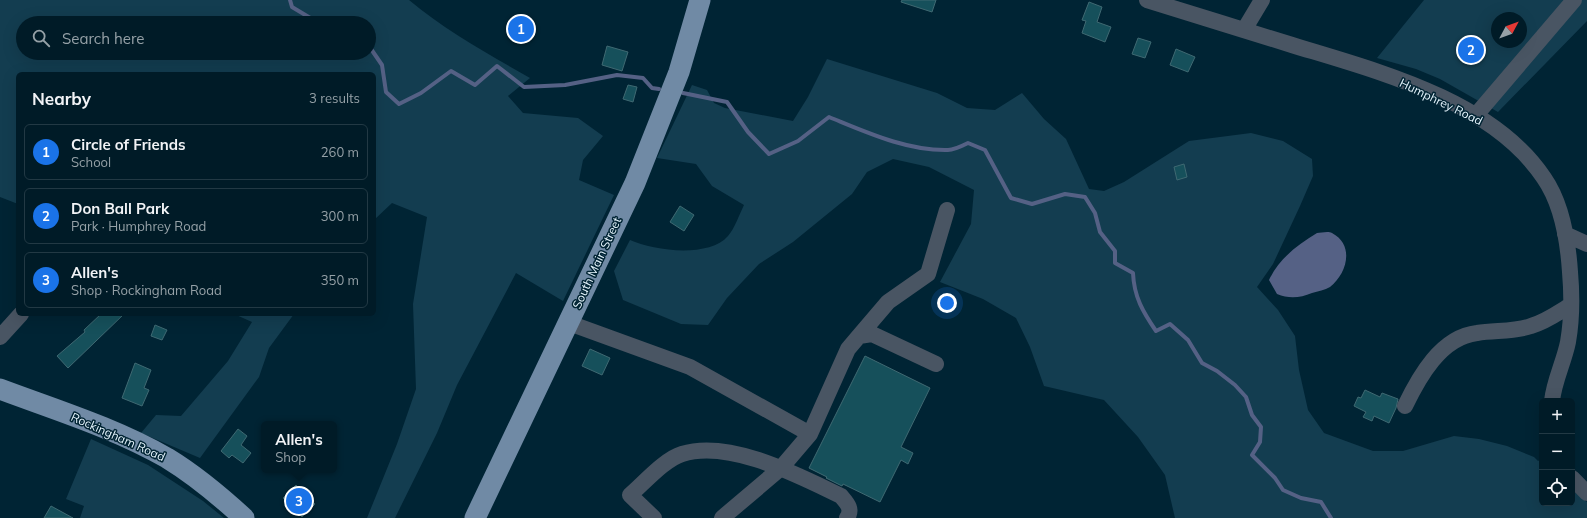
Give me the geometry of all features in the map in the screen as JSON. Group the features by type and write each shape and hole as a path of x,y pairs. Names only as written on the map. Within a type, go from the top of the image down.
{"main road":[{"name":"South Main Street","path":"475,518 635,183 671,94 686,51 700,0"},
{"name":"Rockingham Road","path":"0,389 120,436 166,458 217,494 244,518"}],"street":[{"name":"Humphrey Road","path":"1147,0 1373,71 1426,92 1476,115 1503,135 1525,155 1544,179 1557,204 1565,234 1570,271 1571,305 1568,343 1553,398"},
{"path":"1244,30 1262,0"},
{"path":"1476,115 1574,0"},
{"path":"722,518 781,468 810,434 848,349 888,302 928,274 947,210"},
{"path":"1565,234 1587,244"},
{"path":"1405,406 1427,368 1440,353 1458,339 1468,334 1533,326 1571,305"},
{"path":"0,338 19,316"},
{"path":"569,323 690,367 810,434"},
{"path":"859,336 872,334 936,364"},
{"path":"654,518 630,495 662,466 681,454 706,450 745,456 781,468 842,496 849,504 849,515 847,518"},
{"path":"1575,481 1587,493"}],"shaded area":[{"path":"0,0 409,0 452,32 530,78 508,96 523,113 578,118 603,136 583,160 579,180 614,195 563,301 516,273 457,385 437,433 395,518 367,518 397,444 416,389 413,304 427,217 392,203 376,218 376,72 16,72 16,203 0,197"},
{"path":"1424,0 1587,0 1587,21 1498,112 1440,79 1416,69 1377,58"},
{"path":"827,59 937,93 967,108 995,110 1022,93 1044,119 1066,139 1089,189 1104,191 1124,182 1189,141 1251,133 1283,141 1312,159 1313,176 1273,264 1257,287 1278,310 1295,336 1299,370 1308,410 1324,433 1373,451 1403,451 1454,436 1479,439 1507,446 1539,460 1539,506 1575,506 1575,492 1587,502 1587,518 1175,518 1165,475 1138,437 1104,400 1044,386 1030,347 1016,318 983,299 940,282 971,224 974,190 929,167 893,159 867,172 852,194 793,242 759,264 727,298 708,325 681,324 623,300 614,271 630,240 640,244 667,249 695,250 708,247 719,243 728,236 744,205 712,186 696,164 657,158 692,85 707,90 714,103 725,108 793,121 808,97"},
{"path":"1330,232 1339,238 1344,245 1346,260 1341,275 1330,287 1308,295 1290,297 1277,294 1269,280 1273,272 1289,253 1302,242 1317,233"},
{"path":"238,316 293,316 269,348 259,377 200,458 141,433 156,415 181,416 228,361 252,322"},
{"path":"91,439 148,465 203,501 224,518 80,518 84,506 66,499"}],"building":[{"path":"902,0 936,0 932,12 901,2"},
{"path":"1089,2 1102,7 1097,22 1111,27 1105,42 1082,33 1086,21 1082,20"},
{"path":"1138,38 1151,42 1145,58 1132,54"},
{"path":"607,46 628,52 622,71 602,65"},
{"path":"1176,49 1195,57 1188,72 1170,65"},
{"path":"628,85 637,87 633,102 623,99"},
{"path":"1184,164 1187,177 1177,180 1174,167"},
{"path":"680,206 694,215 684,231 670,222"},
{"path":"99,316 122,316 68,368 57,356 85,332 84,330"},
{"path":"155,325 167,330 162,340 151,336"},
{"path":"590,349 610,358 602,375 582,366"},
{"path":"865,356 930,388 901,447 913,453 908,464 901,460 880,502 843,484 842,486 809,468"},
{"path":"135,363 151,370 144,388 149,390 142,406 122,398"},
{"path":"1365,390 1380,397 1382,393 1398,399 1396,408 1389,423 1374,416 1372,421 1363,417 1366,412 1354,406 1358,397 1361,398"},
{"path":"238,429 247,436 241,445 251,453 243,463 232,455 229,458 221,451"},
{"path":"296,485 315,504 302,517 283,498"},
{"path":"51,506 73,518 44,518"}],"waterway":[{"path":"290,0 292,7 307,16"},
{"path":"376,56 382,65 386,92 399,104 421,93 451,71 475,85 497,66 524,87 565,85 617,75 643,78 652,88 659,89"},
{"path":"683,93 727,102 748,132 769,154 798,141 829,117 857,129 902,144 950,150 968,143 985,150 1011,198 1032,204 1065,194 1085,197 1095,213 1100,232 1115,251 1115,263 1133,273 1137,297 1156,331 1170,324 1188,340 1202,363 1217,371 1235,385 1246,397 1252,415 1261,427 1260,442 1252,455 1275,478 1283,490 1301,498 1321,502 1331,518"}],"place":[{"name":"Circle of Friends","path":"521,29"},
{"name":"Don Ball Park","path":"1471,50"},
{"name":"Allen's","path":"299,501"}]}
